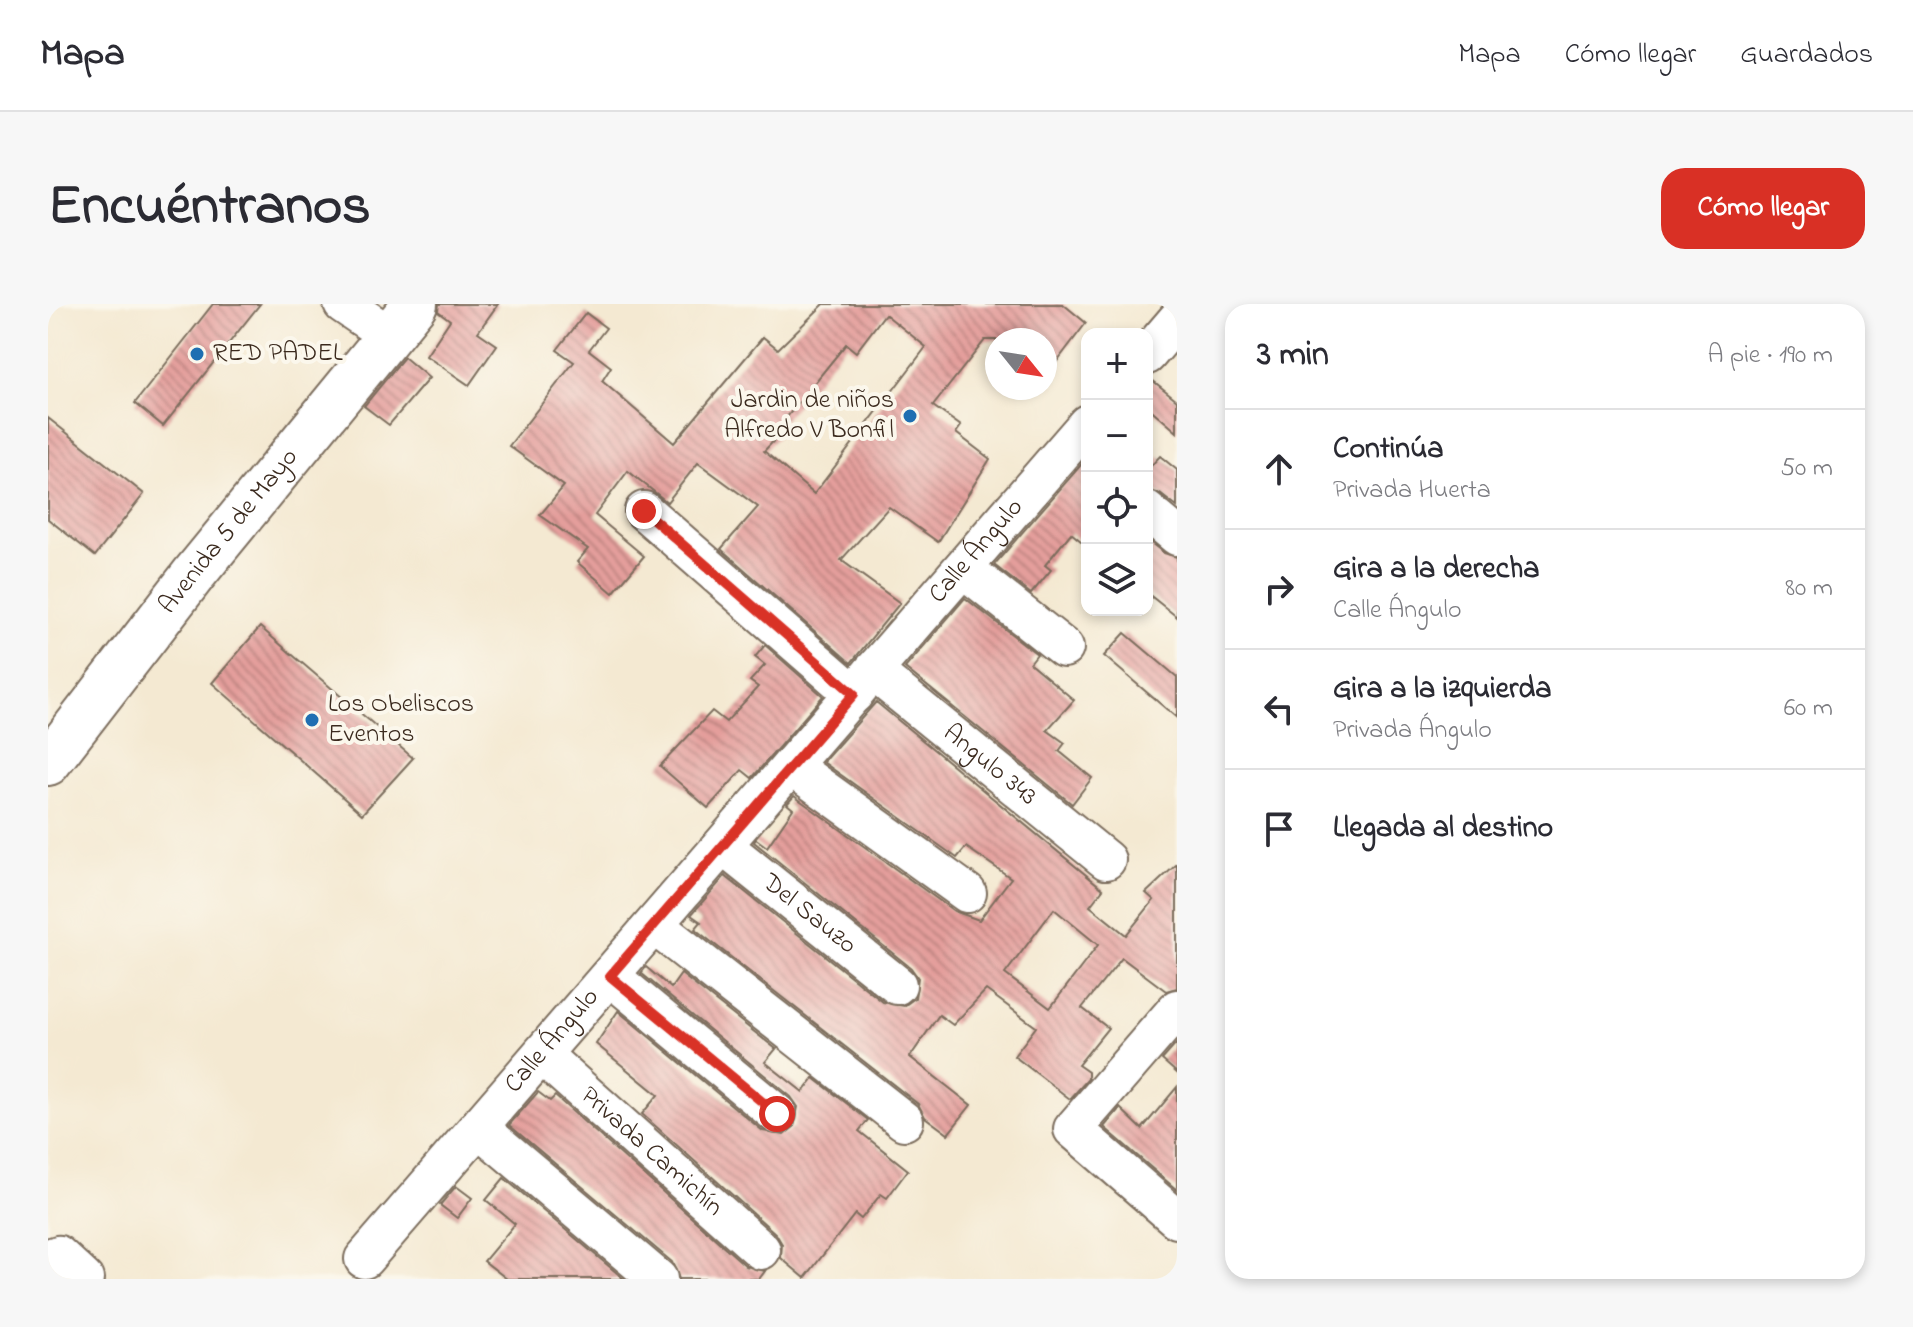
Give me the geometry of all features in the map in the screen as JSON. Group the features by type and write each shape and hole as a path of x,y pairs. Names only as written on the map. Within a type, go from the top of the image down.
{"main road":[{"name":"Avenida 5 de Mayo","path":"48,763 194,574 403,320"}],"street":[{"path":"343,304 403,320"},
{"path":"1153,348 1177,320"},
{"name":"Calle Ángulo","path":"364,1259 963,568 1081,444"},
{"name":"Angulo 343","path":"644,511 864,683 1106,860"},
{"path":"1153,516 1177,536"},
{"path":"963,568 1064,648"},
{"path":"791,766 967,893"},
{"name":"Del Sauzo","path":"723,846 897,985"},
{"path":"654,925 904,1121"},
{"path":"610,976 777,1114"},
{"path":"1177,1009 1073,1129 1177,1219"},
{"name":"Privada Camichín","path":"542,1055 761,1250"},
{"path":"479,1128 658,1279"},
{"path":"48,1258 58,1255 84,1279"}],"building":[{"name":"RED PADEL","path":"213,304 260,304 163,426 135,403"},
{"path":"439,304 498,304 478,332 497,345 469,385 426,356 450,320 438,311"},
{"path":"824,304 1063,304 1086,323 1057,361 1057,328 985,328 985,340 933,406 961,426 956,433 990,459 938,542 889,507 841,560 900,603 851,663 721,549 758,507 698,463 667,502 628,471 595,515 644,556 613,593 577,562 588,549 540,515 564,486 509,446 574,362 557,350 586,313 606,328 589,350 611,367 602,381 674,443 763,337 778,349","holes":["885,314 926,347 814,494 764,451 787,427 782,423 846,344 856,352"]},
{"path":"404,357 429,378 389,425 364,406"},
{"path":"1153,381 1177,400 1177,432 1153,411"},
{"path":"48,418 144,494 95,556 48,519"},
{"path":"1160,456 1177,470 1177,507 1153,492 1153,464"},
{"path":"1081,465 1081,541 1071,533 1045,565 1051,570 1031,594 994,565"},
{"path":"1153,545 1164,553 1177,557 1177,617 1153,598"},
{"path":"965,598 1037,654 1030,663 1074,700 1047,730 1065,743 1059,751 1092,778 1072,804 905,668"},
{"name":"Los Obeliscos Eventos","path":"260,627 413,758 362,814 212,683"},
{"path":"1125,633 1177,677 1177,718 1104,656"},
{"path":"765,645 823,696 752,778 742,770 708,808 660,766 712,711 726,722 758,687 750,681 765,665 755,657"},
{"path":"876,702 1103,889 1090,906 1126,935 1154,900 1146,893 1177,864 1177,988 1166,991 1122,958 1082,1008 1108,1028 1078,1065 1088,1072 1088,1079 1070,1099 1014,1056 1036,1027 986,990 953,1025 939,1015 910,1057 971,1105 948,1134 925,1117 918,1104 695,929 701,922 691,915 725,876 883,1002 904,1006 915,998 918,978 911,968 754,842 756,839 767,847 793,809 787,804 794,796 954,911 979,920 1011,878 966,847 957,858 823,762","holes":["1054,909 1098,945 1050,1008 1005,974"]},
{"path":"646,967 671,988 681,974 776,1049 765,1062 803,1092 814,1078 868,1120 859,1131 908,1170 887,1198 881,1194 861,1219 855,1214 805,1278 781,1258 782,1244 776,1234 642,1114 658,1095 596,1044 618,1011 763,1131 784,1135 794,1127 798,1107 791,1097 641,973"},
{"path":"1177,1043 1177,1073 1162,1060"},
{"path":"1177,1087 1177,1190 1104,1127 1120,1108 1142,1129"},
{"path":"538,1092 550,1101 555,1096 746,1266 765,1271 759,1279 679,1279 672,1262 509,1125"},
{"path":"504,1178 624,1279 507,1279 484,1261 515,1224 486,1200"},
{"path":"456,1186 472,1198 457,1218 440,1205"}],"place":[{"name":"RED PADEL","path":"197,354"},
{"name":"Jardin de niños Alfredo V Bonfil","path":"910,416"},
{"name":"Los Obeliscos Eventos","path":"312,720"}],"route":[{"path":"644,511 854,694 610,976 777,1114"}]}
